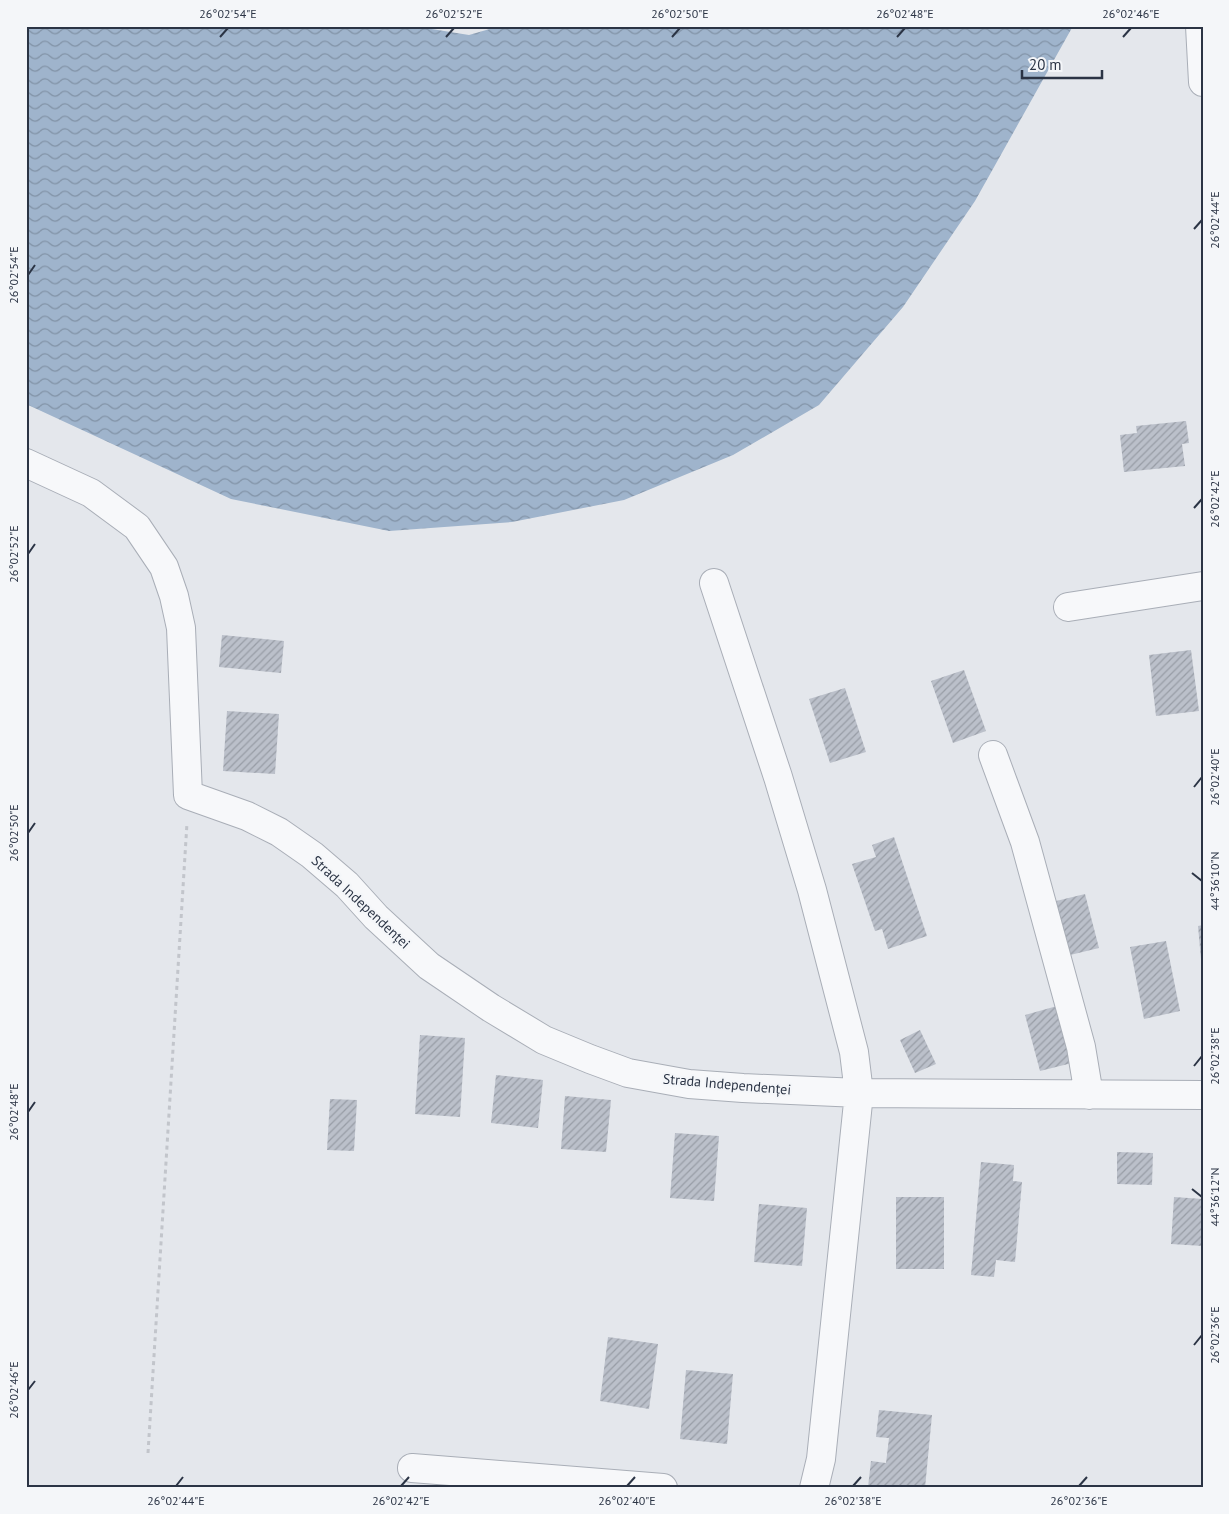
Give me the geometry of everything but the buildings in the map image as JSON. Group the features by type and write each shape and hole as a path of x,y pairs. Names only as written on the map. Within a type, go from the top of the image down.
{"street":[{"path":"1200,26 1203,82"},
{"path":"26,464 91,493 137,527 164,567 174,596 181,628 188,795"},
{"path":"714,583 778,777 812,890 854,1052 859,1093 821,1459 814,1488"},
{"path":"1068,607 1203,586"},
{"path":"993,755 1025,842 1081,1047 1090,1095"},
{"name":"Strada Independenței","path":"188,795 247,816 279,832 306,850 347,885 376,917 430,966 491,1008 544,1040 628,1073 689,1084 859,1093 1203,1095"},
{"path":"412,1468 663,1488"}],"path":[{"path":"148,1453 188,795"}],"water":[{"path":"26,26 413,26 469,35 500,26 1073,26 975,201 903,307 819,405 733,455 624,500 512,522 389,531 231,499 26,404"}]}
